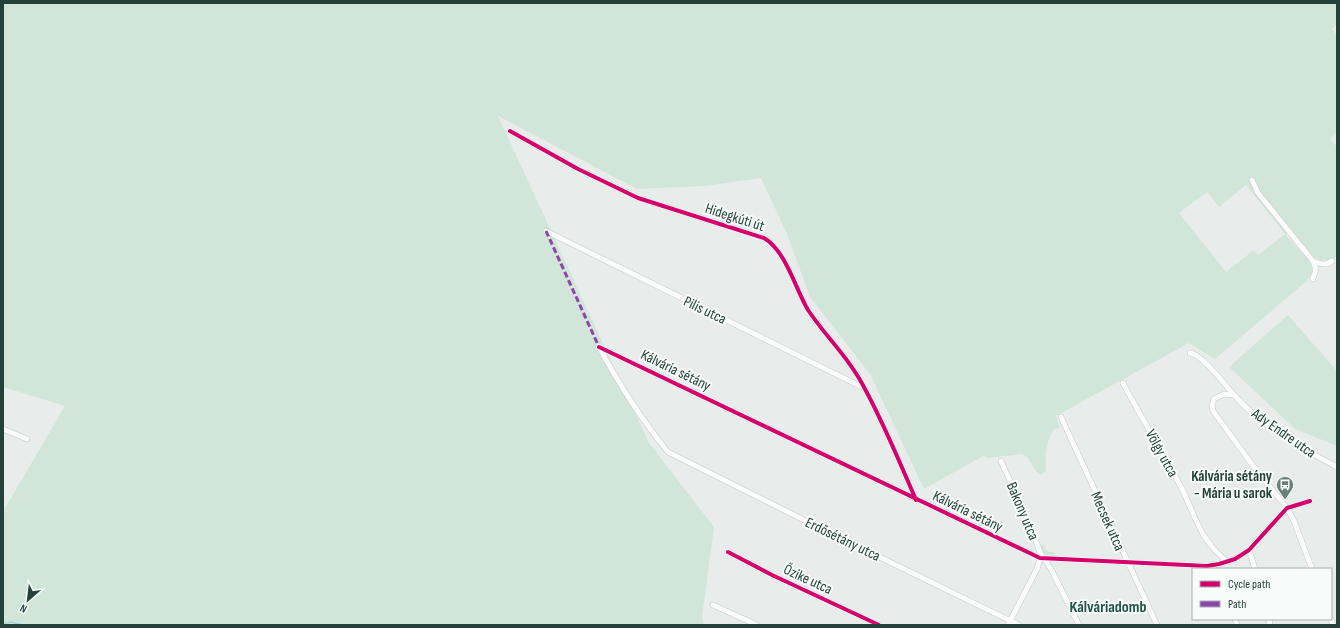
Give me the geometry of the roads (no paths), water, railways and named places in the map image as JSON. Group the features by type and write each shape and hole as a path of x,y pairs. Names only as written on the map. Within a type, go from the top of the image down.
{"street":[{"name":"Hidegkúti út","path":"510,132 578,169 638,198 764,238 769,241 778,252 809,310 840,350 865,388 916,500"},
{"path":"1252,180 1258,193 1313,261 1316,269 1313,279"},
{"name":"Pilis utca","path":"546,232 865,388"},
{"path":"1313,261 1324,264 1328,264 1332,261"},
{"name":"Erdősétány utca","path":"599,347 624,391 668,452 1009,623 1019,625"},
{"name":"Kálvária sétány","path":"599,347 916,500 1042,558 1207,566 1228,562 1249,550 1287,508"},
{"name":"Ady Endre utca","path":"1190,353 1193,353 1208,366 1234,395 1262,421 1286,438 1337,467"},
{"name":"Völgy utca","path":"1123,383 1181,488 1202,534 1212,547 1228,562"},
{"path":"1234,395 1224,394 1216,397 1212,405 1213,411 1287,508 1312,568"},
{"name":"Mecsek utca","path":"1061,417 1157,625"},
{"path":"3,429 27,439"},
{"name":"Bakony utca","path":"1001,461 1042,558 1079,625"},
{"path":"1287,508 1310,501"},
{"path":"1249,550 1255,568"},
{"name":"Őzike utca","path":"728,552 772,575 879,625"},
{"path":"1009,623 1042,558"},
{"path":"1227,568 1228,562"},
{"path":"713,605 757,625"}],"waterway":[{"path":"3,624 11,622 23,625"}],"place":[{"name":"Kálvária sétány - Mária u sarok","path":"1285,500"}],"district":[{"name":"Kálváriadomb","path":"1108,606"}]}
